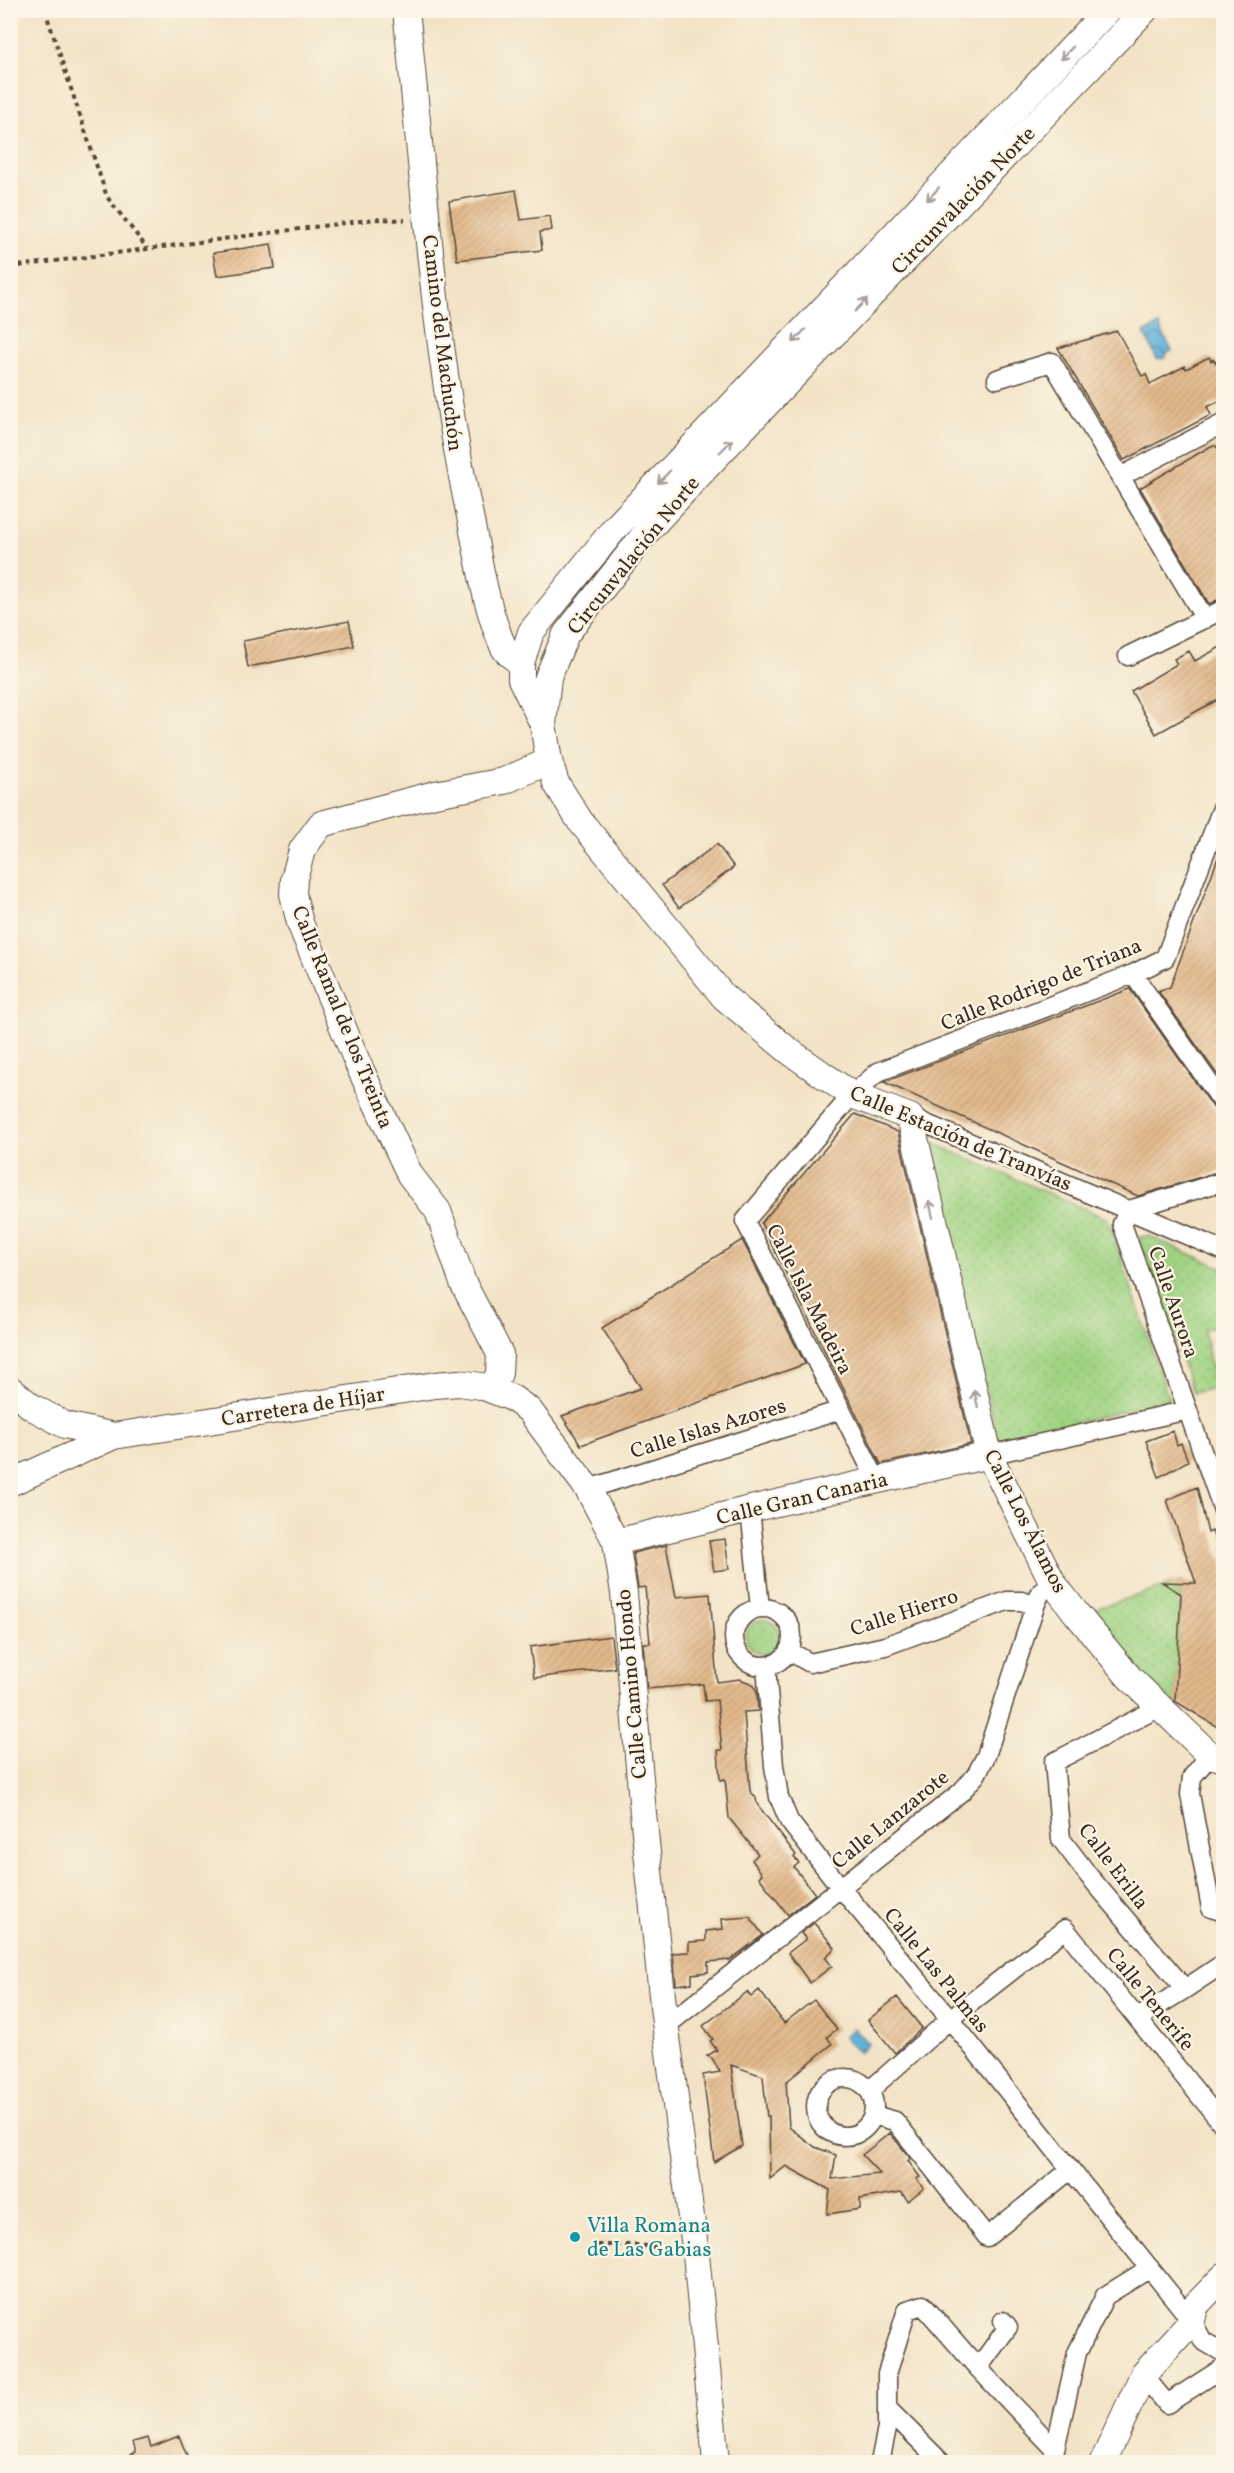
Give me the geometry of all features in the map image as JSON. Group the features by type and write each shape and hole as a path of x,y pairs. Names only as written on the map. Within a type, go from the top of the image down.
{"street":[{"name":"Camino del Machuchón","path":"406,10 427,219 454,445 485,589 497,629 505,650 521,663"},
{"name":"Circunvalación Norte","path":"521,663 531,632 615,528 1108,10"},
{"name":"Circunvalación Norte","path":"543,724 548,677 566,634 649,529 712,460 1145,10"},
{"path":"998,379 1052,362 1122,476 1205,619"},
{"path":"1122,476 1224,423"},
{"path":"1128,656 1224,609"},
{"path":"543,724 521,679 521,663 536,660 566,634"},
{"name":"Calle Estación de Tranvías","path":"543,724 549,760 556,783 580,821 724,997 789,1051 852,1095 1224,1251"},
{"name":"Calle Ramal de los Treinta","path":"492,1390 499,1373 500,1354 463,1283 438,1211 410,1175 358,1065 300,923 293,894 294,879 302,850 321,824 435,794 504,780 549,760"},
{"name":"Calle Rodrigo de Triana","path":"852,1095 878,1072 1133,974 1165,958 1224,803"},
{"path":"1133,974 1224,1104"},
{"name":"Calle Isla Madeira","path":"852,1095 745,1221 877,1481"},
{"name":"Calle Los Álamos","path":"910,1118 989,1455 1053,1583 1129,1677 1217,1757"},
{"path":"1129,1210 1224,1181"},
{"name":"Calle Aurora","path":"1129,1210 1122,1224 1224,1513"},
{"name":"Carretera de Híjar","path":"114,1436 435,1385 459,1383 492,1390"},
{"path":"10,1389 32,1407 65,1425 114,1436"},
{"name":"Calle Camino Hondo","path":"492,1390 512,1398 529,1410 588,1489 616,1542 624,1593 643,1813 666,2026 696,2254 716,2463"},
{"name":"Calle Islas Azores","path":"588,1489 841,1410"},
{"path":"989,1455 1188,1410"},
{"path":"10,1483 114,1436"},
{"name":"Calle Gran Canaria","path":"616,1542 989,1455"},
{"path":"750,1509 760,1608"},
{"name":"Calle Lanzarote","path":"666,2026 961,1792 976,1775 986,1756 1035,1606 1041,1592 1053,1583"},
{"name":"Calle Hierro","path":"789,1651 810,1663 885,1646 1007,1601 1022,1601 1035,1606"},
{"path":"760,1608 778,1611 790,1624 793,1632 789,1651 776,1664 756,1666 747,1661 735,1645 736,1625 750,1610 760,1608"},
{"name":"Calle Las Palmas","path":"766,1666 779,1797 789,1821 1150,2268 1192,2321 1203,2341 1224,2353"},
{"name":"Calle Erilla","path":"1160,1707 1054,1762 1060,1839 1185,1989"},
{"path":"1217,1757 1192,1777 1190,1794 1211,1908 1224,1912"},
{"name":"Calle Tenerife","path":"950,2019 1065,1929 1224,2126"},
{"path":"1138,2018 1224,1963"},
{"path":"870,2090 950,2019"},
{"path":"844,2077 854,2078 870,2090 875,2105 873,2115 862,2131 843,2136 825,2128 816,2111 820,2092 826,2084 844,2077"},
{"path":"873,2115 895,2121 987,2237 1070,2171"},
{"path":"1053,2455 1077,2353 1105,2296 1150,2268"},
{"path":"1103,2463 1143,2375 1192,2321 1195,2306 1224,2276"},
{"path":"880,2463 887,2428 887,2374 907,2310 923,2305 1053,2455"},
{"path":"978,2368 1008,2327 1003,2321"},
{"path":"1143,2375 1167,2404 1224,2367"},
{"path":"887,2408 941,2463"}],"path":[{"path":"45,10 107,197 148,248"},
{"path":"10,267 375,219 427,219"},
{"path":"598,2245 639,2245 696,2254"},
{"path":"10,2455 18,2463"}],"green space":[{"path":"928,1141 1108,1219 1169,1400 998,1442"},
{"path":"1148,1236 1223,1268 1223,1325 1204,1329 1215,1388 1193,1393 1139,1237"},
{"path":"1181,1582 1176,1590 1181,1594 1175,1711 1112,1645 1094,1609"},
{"path":"763,1620 775,1625 780,1637 775,1649 763,1654 751,1649 746,1637 751,1625"}],"water":[{"path":"1159,325 1172,351 1168,352 1165,358 1157,359 1144,333"},
{"path":"854,2028 868,2044 859,2053 844,2037"}],"building":[{"path":"516,190 521,220 550,216 552,230 540,232 542,250 457,260 449,201"},
{"path":"271,244 275,268 217,276 213,253"},
{"path":"1117,331 1142,376 1146,374 1150,384 1185,366 1186,369 1209,357 1217,364 1224,360 1224,399 1207,407 1211,415 1124,460 1058,348"},
{"path":"1211,446 1216,446 1224,457 1224,597 1209,604 1140,488"},
{"path":"349,621 354,646 248,667 243,641"},
{"path":"1224,645 1224,696 1156,734 1131,691 1177,664 1174,659 1189,651 1195,661"},
{"path":"717,844 734,867 679,908 662,885"},
{"path":"1222,847 1224,847 1224,1084 1158,991 1170,987"},
{"path":"1130,989 1215,1110 1224,1115 1224,1170 1138,1196 884,1082"},
{"path":"855,1114 898,1132 971,1444 881,1464 761,1223"},
{"path":"742,1240 805,1364 581,1445 562,1416 641,1388 602,1328"},
{"path":"1173,1431 1177,1445 1181,1443 1188,1461 1159,1477 1146,1441"},
{"path":"1197,1487 1208,1533 1212,1531 1218,1548 1216,1549 1224,1566 1224,1731 1175,1701 1181,1594 1162,1582 1196,1583 1167,1500"},
{"path":"725,1539 729,1569 714,1571 709,1541"},
{"path":"666,1545 676,1597 710,1594 717,1682 740,1679 753,1684 757,1692 758,1711 744,1712 750,1791 756,1798 757,1804 796,1855 794,1857 799,1863 794,1867 815,1894 788,1915 759,1877 762,1874 752,1860 758,1854 729,1818 725,1779 720,1780 718,1750 722,1750 717,1700 705,1701 703,1684 647,1689 643,1643 650,1643 645,1587 638,1588 633,1553"},
{"path":"611,1636 615,1668 534,1678 530,1647"},
{"path":"750,1917 763,1935 730,1960 708,1962 708,1972 692,1974 692,1983 676,1985 673,1953 689,1952 689,1942 706,1941 706,1931 723,1929 722,1919"},
{"path":"814,1923 835,1948 825,1957 832,1966 810,1983 788,1953 806,1939 801,1933"},
{"path":"759,1990 784,2023 814,2000 837,2029 827,2037 832,2044 786,2082 789,2127 815,2147 836,2155 832,2179 880,2174 862,2155 890,2133 910,2158 908,2161 920,2177 916,2179 924,2188 908,2201 901,2192 860,2199 860,2209 827,2214 830,2190 786,2166 770,2179 769,2116 767,2117 763,2076 731,2065 742,2146 714,2162 703,2075 720,2072 712,2058 707,2056 717,2050 710,2041 713,2039 703,2026 747,1992 751,1997"},
{"path":"897,1997 922,2028 895,2053 868,2020"},
{"path":"179,2436 188,2458 178,2463 113,2463 136,2452 133,2442 148,2438 151,2447"}],"place":[{"name":"Villa Romana de Las Gabias","path":"575,2237"}]}
